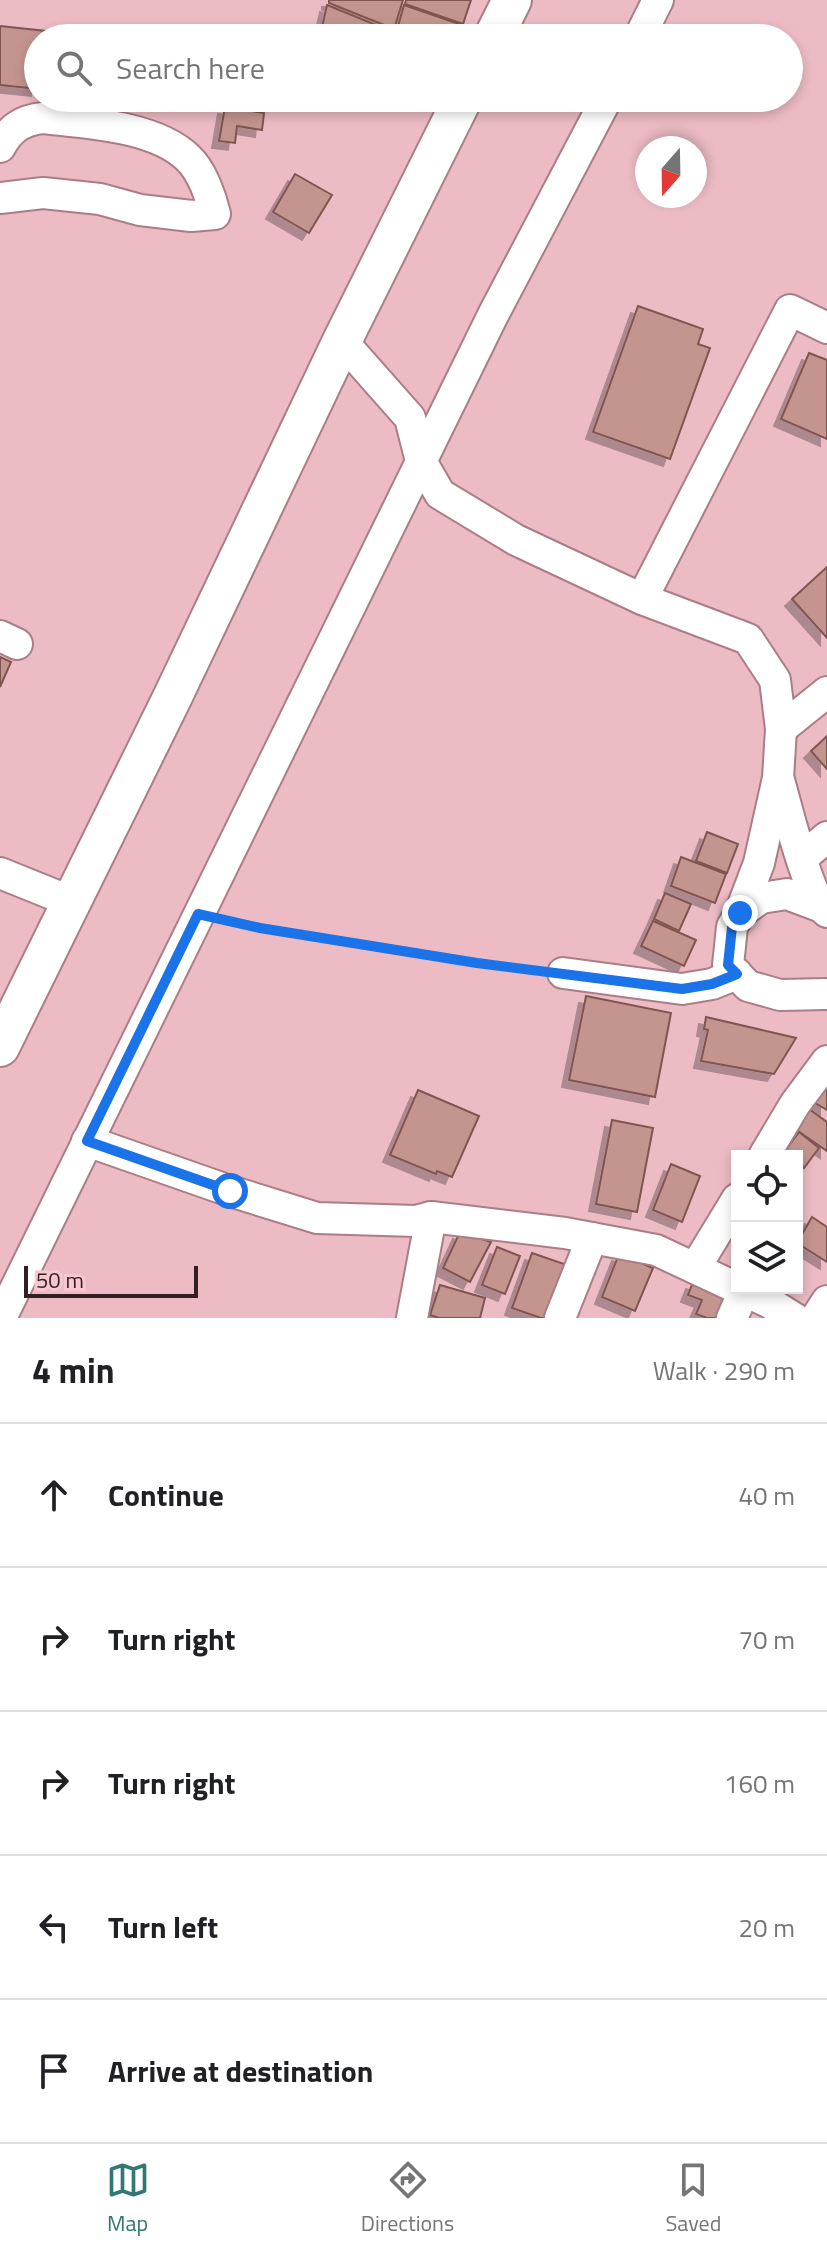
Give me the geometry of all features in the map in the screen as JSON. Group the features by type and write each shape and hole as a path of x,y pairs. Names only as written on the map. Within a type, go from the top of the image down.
{"main road":[{"path":"500,24 512,0"},
{"path":"0,1047 456,112"}],"street":[{"path":"646,24 658,0"},
{"path":"1,1318 493,315 600,112"},
{"path":"0,147 16,126 43,118 98,124 149,136 189,158 209,192 215,214 191,216 153,212 100,199 43,193 0,198"},
{"path":"642,599 790,310 827,328"},
{"path":"342,341 410,418 421,461 440,494 516,540 642,599 748,639 775,680 781,729 778,778 759,863 732,927 728,965 748,986 780,995 827,994"},
{"path":"781,729 827,692"},
{"path":"778,778 802,858 823,909"},
{"path":"802,858 827,837"},
{"path":"0,873 72,902"},
{"path":"740,913 761,898 787,894 823,909"},
{"path":"563,973 682,989 712,984 737,974"},
{"path":"768,1150 795,1104 827,1061"},
{"path":"87,1141 317,1218 416,1221 431,1217 565,1233 656,1250 695,1268 738,1296 794,1318"},
{"path":"695,1268 731,1209"},
{"path":"412,1318 431,1217"},
{"path":"560,1318 592,1238"},
{"path":"816,1318 827,1301"}],"path":[{"path":"198,914 260,928 563,973"}],"building":[{"path":"329,0 403,0 396,24 382,24 329,3"},
{"path":"406,0 471,0 463,24 405,4"},
{"path":"327,5 374,24 323,24"},
{"path":"404,5 459,24 399,24"},
{"path":"0,26 24,29 24,88 0,85"},
{"path":"224,112 264,113 262,130 237,126 235,143 219,141"},
{"path":"295,174 332,195 309,233 273,212"},
{"path":"638,306 703,329 698,344 710,348 670,459 593,432"},
{"path":"809,353 827,360 827,439 781,419"},
{"path":"827,567 827,638 792,599"},
{"path":"0,657 11,662 0,687"},
{"path":"827,736 827,769 811,751"},
{"path":"707,832 738,844 727,873 696,861"},
{"path":"681,857 726,874 715,903 671,886"},
{"path":"665,893 691,904 679,931 654,919"},
{"path":"653,921 696,940 684,966 641,946"},
{"path":"586,996 671,1013 655,1097 569,1080"},
{"path":"706,1017 796,1038 774,1074 701,1061 708,1030 704,1029"},
{"path":"827,1084 827,1110 815,1103"},
{"path":"418,1090 479,1116 452,1177 437,1171 436,1174 390,1155"},
{"path":"809,1109 827,1122 827,1151 795,1129"},
{"path":"612,1120 653,1128 637,1212 596,1204"},
{"path":"799,1132 819,1148 804,1168 803,1150 786,1150"},
{"path":"671,1164 700,1176 682,1222 653,1210"},
{"path":"812,1217 827,1227 827,1262 803,1247 803,1233"},
{"path":"460,1232 491,1242 470,1282 443,1268"},
{"path":"497,1247 520,1256 505,1294 482,1285"},
{"path":"532,1253 570,1266 551,1318 541,1318 512,1308"},
{"path":"619,1254 653,1268 635,1311 602,1297"},
{"path":"693,1282 729,1296 720,1318 696,1314 702,1300 688,1295"},
{"path":"440,1285 485,1298 480,1318 439,1318 430,1315"}],"route":[{"path":"230,1191 87,1141 198,914 260,928 477,963 682,989 712,984 737,974 728,965 732,927 740,913"}]}
